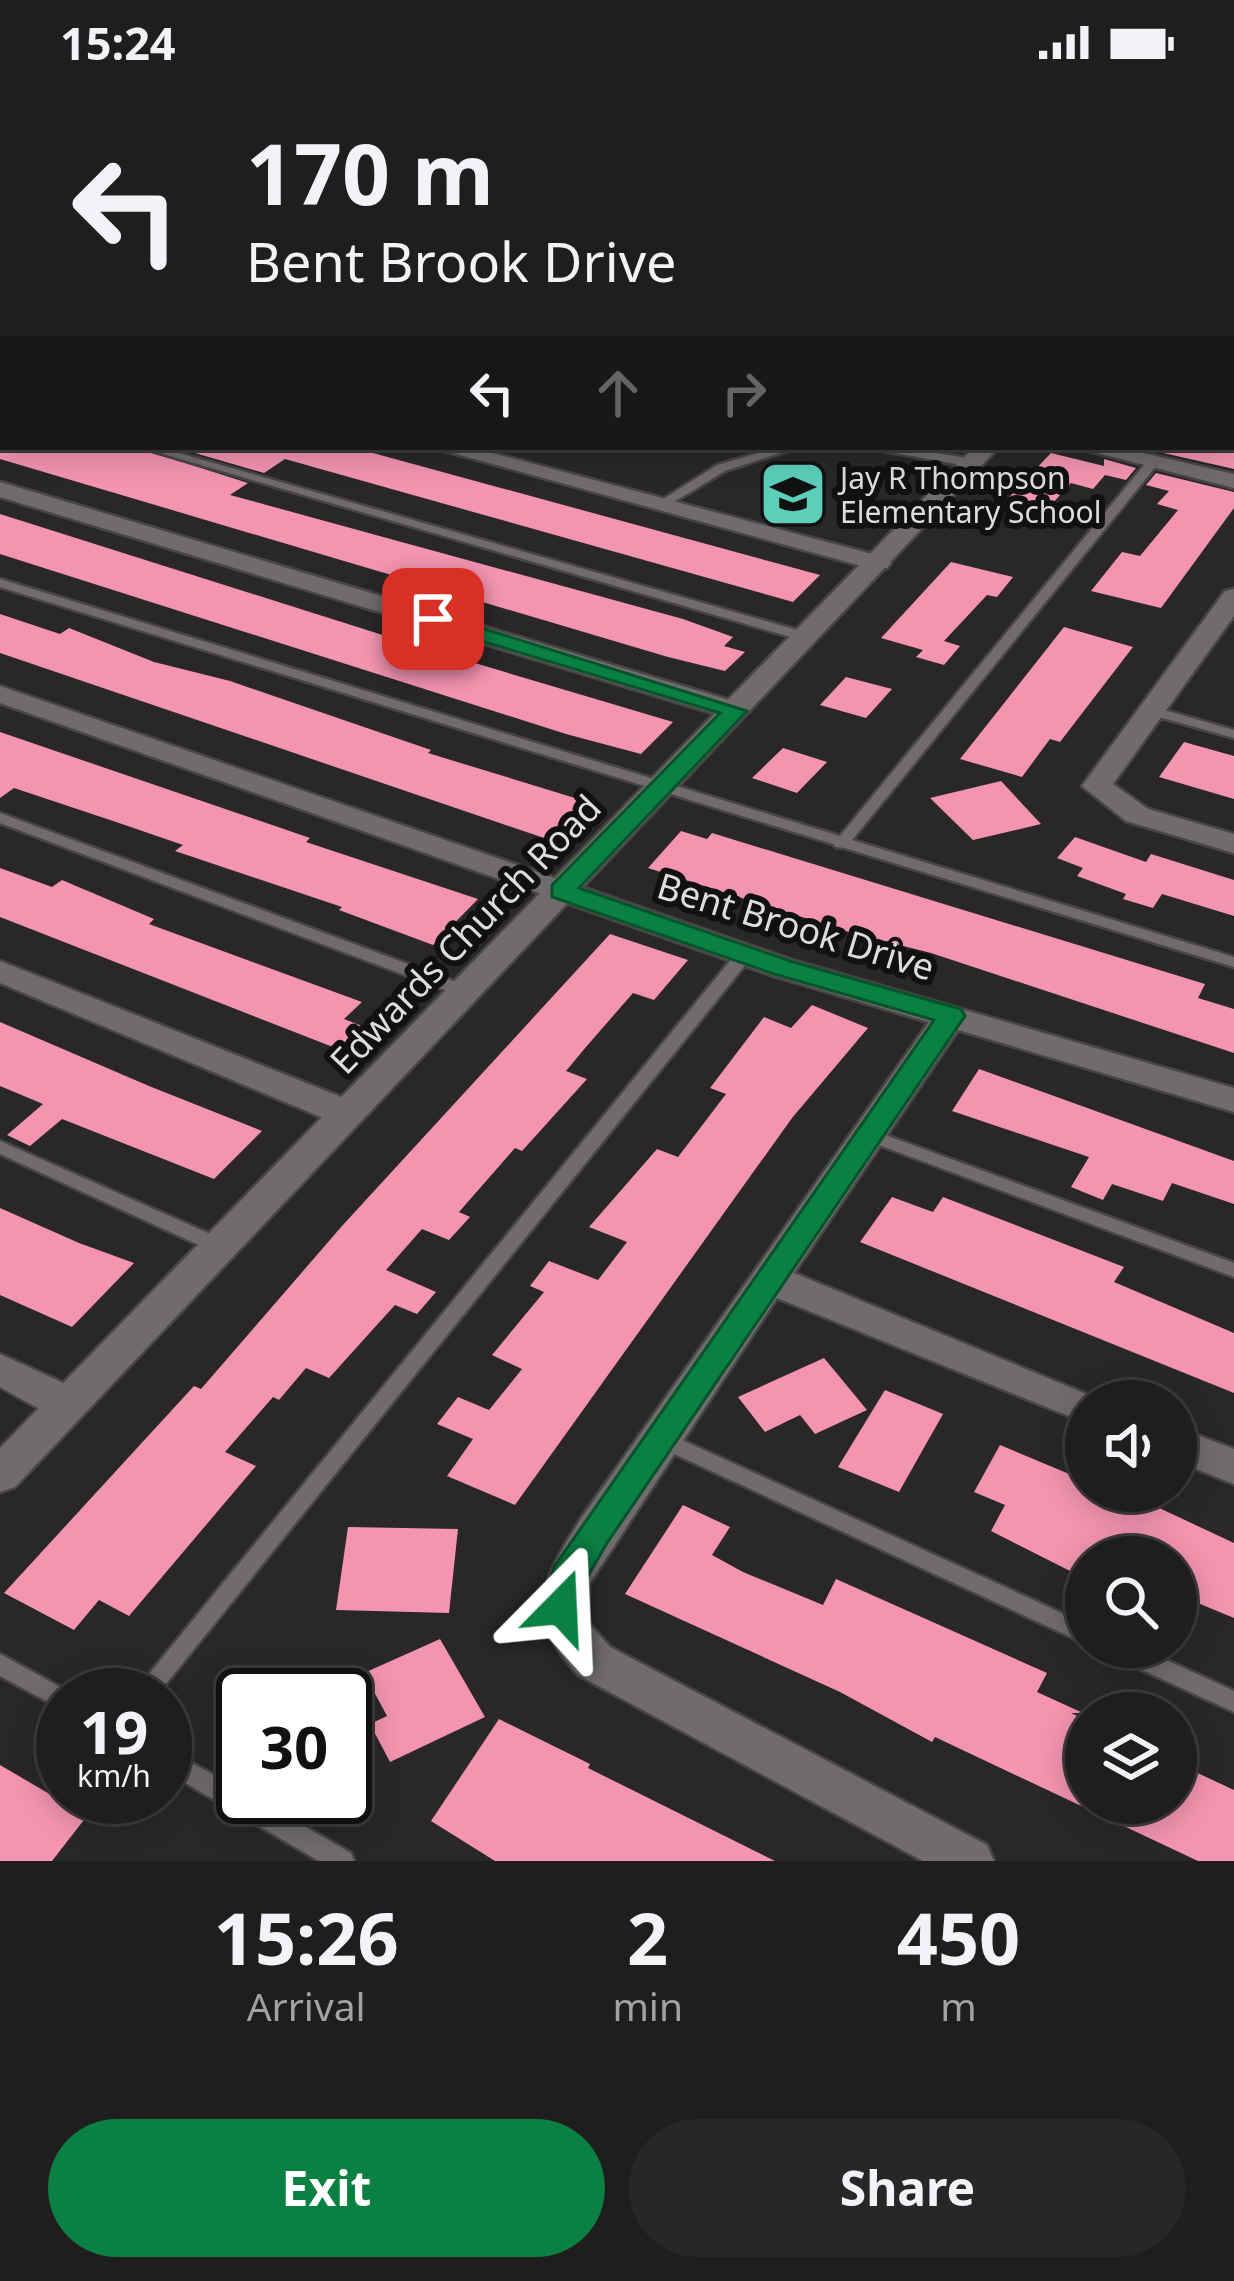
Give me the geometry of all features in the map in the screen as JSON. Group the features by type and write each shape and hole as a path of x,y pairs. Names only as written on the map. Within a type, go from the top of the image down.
{"street":[{"path":"454,450 878,562"},
{"path":"1099,450 1234,481"},
{"name":"Edwards Church Road","path":"0,1475 979,455"},
{"path":"0,489 736,711"},
{"path":"1234,597 1221,637 1150,710 1097,787 1137,814 1234,844"},
{"name":"Bent Brook Drive","path":"0,694 744,955 1234,1100"},
{"path":"0,971 346,1113"},
{"path":"951,1016 567,1578 561,1607 567,1636 594,1661 970,1861"},
{"path":"769,1279 1065,1399"},
{"path":"0,1369 69,1403"},
{"path":"1197,1452 1234,1467"}],"lane":[{"path":"155,450 806,637"},
{"path":"660,505 722,468 783,450"},
{"path":"920,450 979,455"},
{"path":"841,844 1153,462"},
{"path":"0,583 659,790 1234,962"},
{"path":"1150,710 1234,734"},
{"path":"0,818 464,991"},
{"path":"165,1668 744,955"},
{"path":"869,1135 1234,1270"},
{"path":"0,1147 219,1246"},
{"path":"660,1438 1065,1624"},
{"path":"0,1664 36,1685"},
{"path":"1160,1668 1234,1702"},
{"path":"192,1775 342,1861"}],"building":[{"path":"0,450 144,450 248,483 230,495 683,619 733,637 724,646 745,652 725,671 668,657 0,459"},
{"path":"184,450 362,450 820,575 793,602 285,459 264,473"},
{"path":"1150,450 1234,450 1234,469"},
{"path":"1051,453 1136,468 1126,480 1105,475 1093,489 1071,483 1039,518 999,508"},
{"path":"1156,473 1234,492 1234,508 1161,608 1091,591 1122,552 1140,556 1178,510 1157,504 1169,491 1146,485"},
{"path":"0,514 673,722 641,754 566,734 0,554"},
{"path":"951,562 1013,577 997,597 987,595 944,641 960,646 944,665 916,657 923,650 881,638"},
{"path":"0,614 60,634 69,628 154,662 230,681 431,750 428,753 588,802 550,840 0,653"},
{"path":"1064,627 1133,647 1060,742 1050,739 1022,777 960,759"},
{"path":"846,677 892,689 866,718 820,705"},
{"path":"0,732 478,899 433,945 339,910 342,907 175,851 183,845 119,823 14,788 0,798"},
{"path":"1184,742 1234,756 1234,799 1159,777"},
{"path":"783,748 827,762 797,793 752,778"},
{"path":"1001,781 1041,824 973,840 930,798"},
{"path":"681,831 707,839 712,833 1205,984 1198,998 1234,1009 1234,1053 931,953 648,868"},
{"path":"1075,837 1146,862 1151,854 1234,880 1234,916 1162,894 1153,908 1123,899 1126,894 1077,876 1083,868 1057,858"},
{"path":"0,868 52,887 62,880 154,919 149,924 362,1002 344,1019 362,1026 338,1049 0,917"},
{"path":"610,934 688,960 654,1000 633,993 586,1047 566,1071 587,1079 522,1151 515,1148 459,1212 470,1217 449,1240 422,1229 386,1270 436,1292 417,1314 395,1305 329,1378 306,1368 279,1400 273,1397 225,1452 256,1466 129,1616 99,1600 74,1630 4,1593 194,1386 201,1389 342,1226"},
{"path":"812,1005 868,1028 792,1118 515,1505 447,1476 473,1439 437,1424 458,1397 489,1410 522,1369 492,1355 544,1292 530,1286 549,1261 598,1280 627,1242 589,1227 657,1149 678,1157 726,1094 710,1088 764,1017 791,1028"},
{"path":"0,1022 262,1131 214,1179 62,1119 30,1146 7,1135 43,1104 0,1086"},
{"path":"979,1069 1234,1161 1234,1204 1172,1183 1163,1201 1112,1184 1103,1200 1071,1187 1089,1157 952,1111"},
{"path":"892,1197 933,1212 943,1197 1124,1267 1114,1282 1234,1333 1234,1393 860,1242"},
{"path":"0,1208 134,1263 72,1327 0,1295"},
{"path":"824,1358 867,1410 815,1434 800,1415 765,1432 738,1397"},
{"path":"885,1390 943,1414 899,1492 838,1467"},
{"path":"1000,1445 1065,1472 1065,1512 1168,1512 1234,1543 1234,1618 1197,1603 1197,1536 1065,1536 1065,1568 991,1531 1005,1505 974,1492"},
{"path":"683,1505 730,1527 712,1555 743,1572 823,1605 836,1579 1047,1673 1037,1692 1065,1705 1065,1798 935,1737 932,1742 840,1692 625,1594"},
{"path":"348,1527 458,1529 449,1613 336,1610"},
{"path":"440,1639 485,1717 390,1762 372,1728 372,1723 387,1716 372,1688 372,1669"},
{"path":"499,1719 775,1861 495,1861 431,1821"},
{"path":"0,1765 36,1786 36,1824 81,1824 52,1861 0,1861"},
{"path":"1197,1773 1234,1790 1234,1861 1198,1861 1120,1824 1197,1824"}],"place":[{"name":"Jay R Thompson Elementary School","path":"793,494"}],"route":[{"path":"433,619 736,711 562,891 783,968 951,1016 595,1533 567,1578 561,1607"}]}
